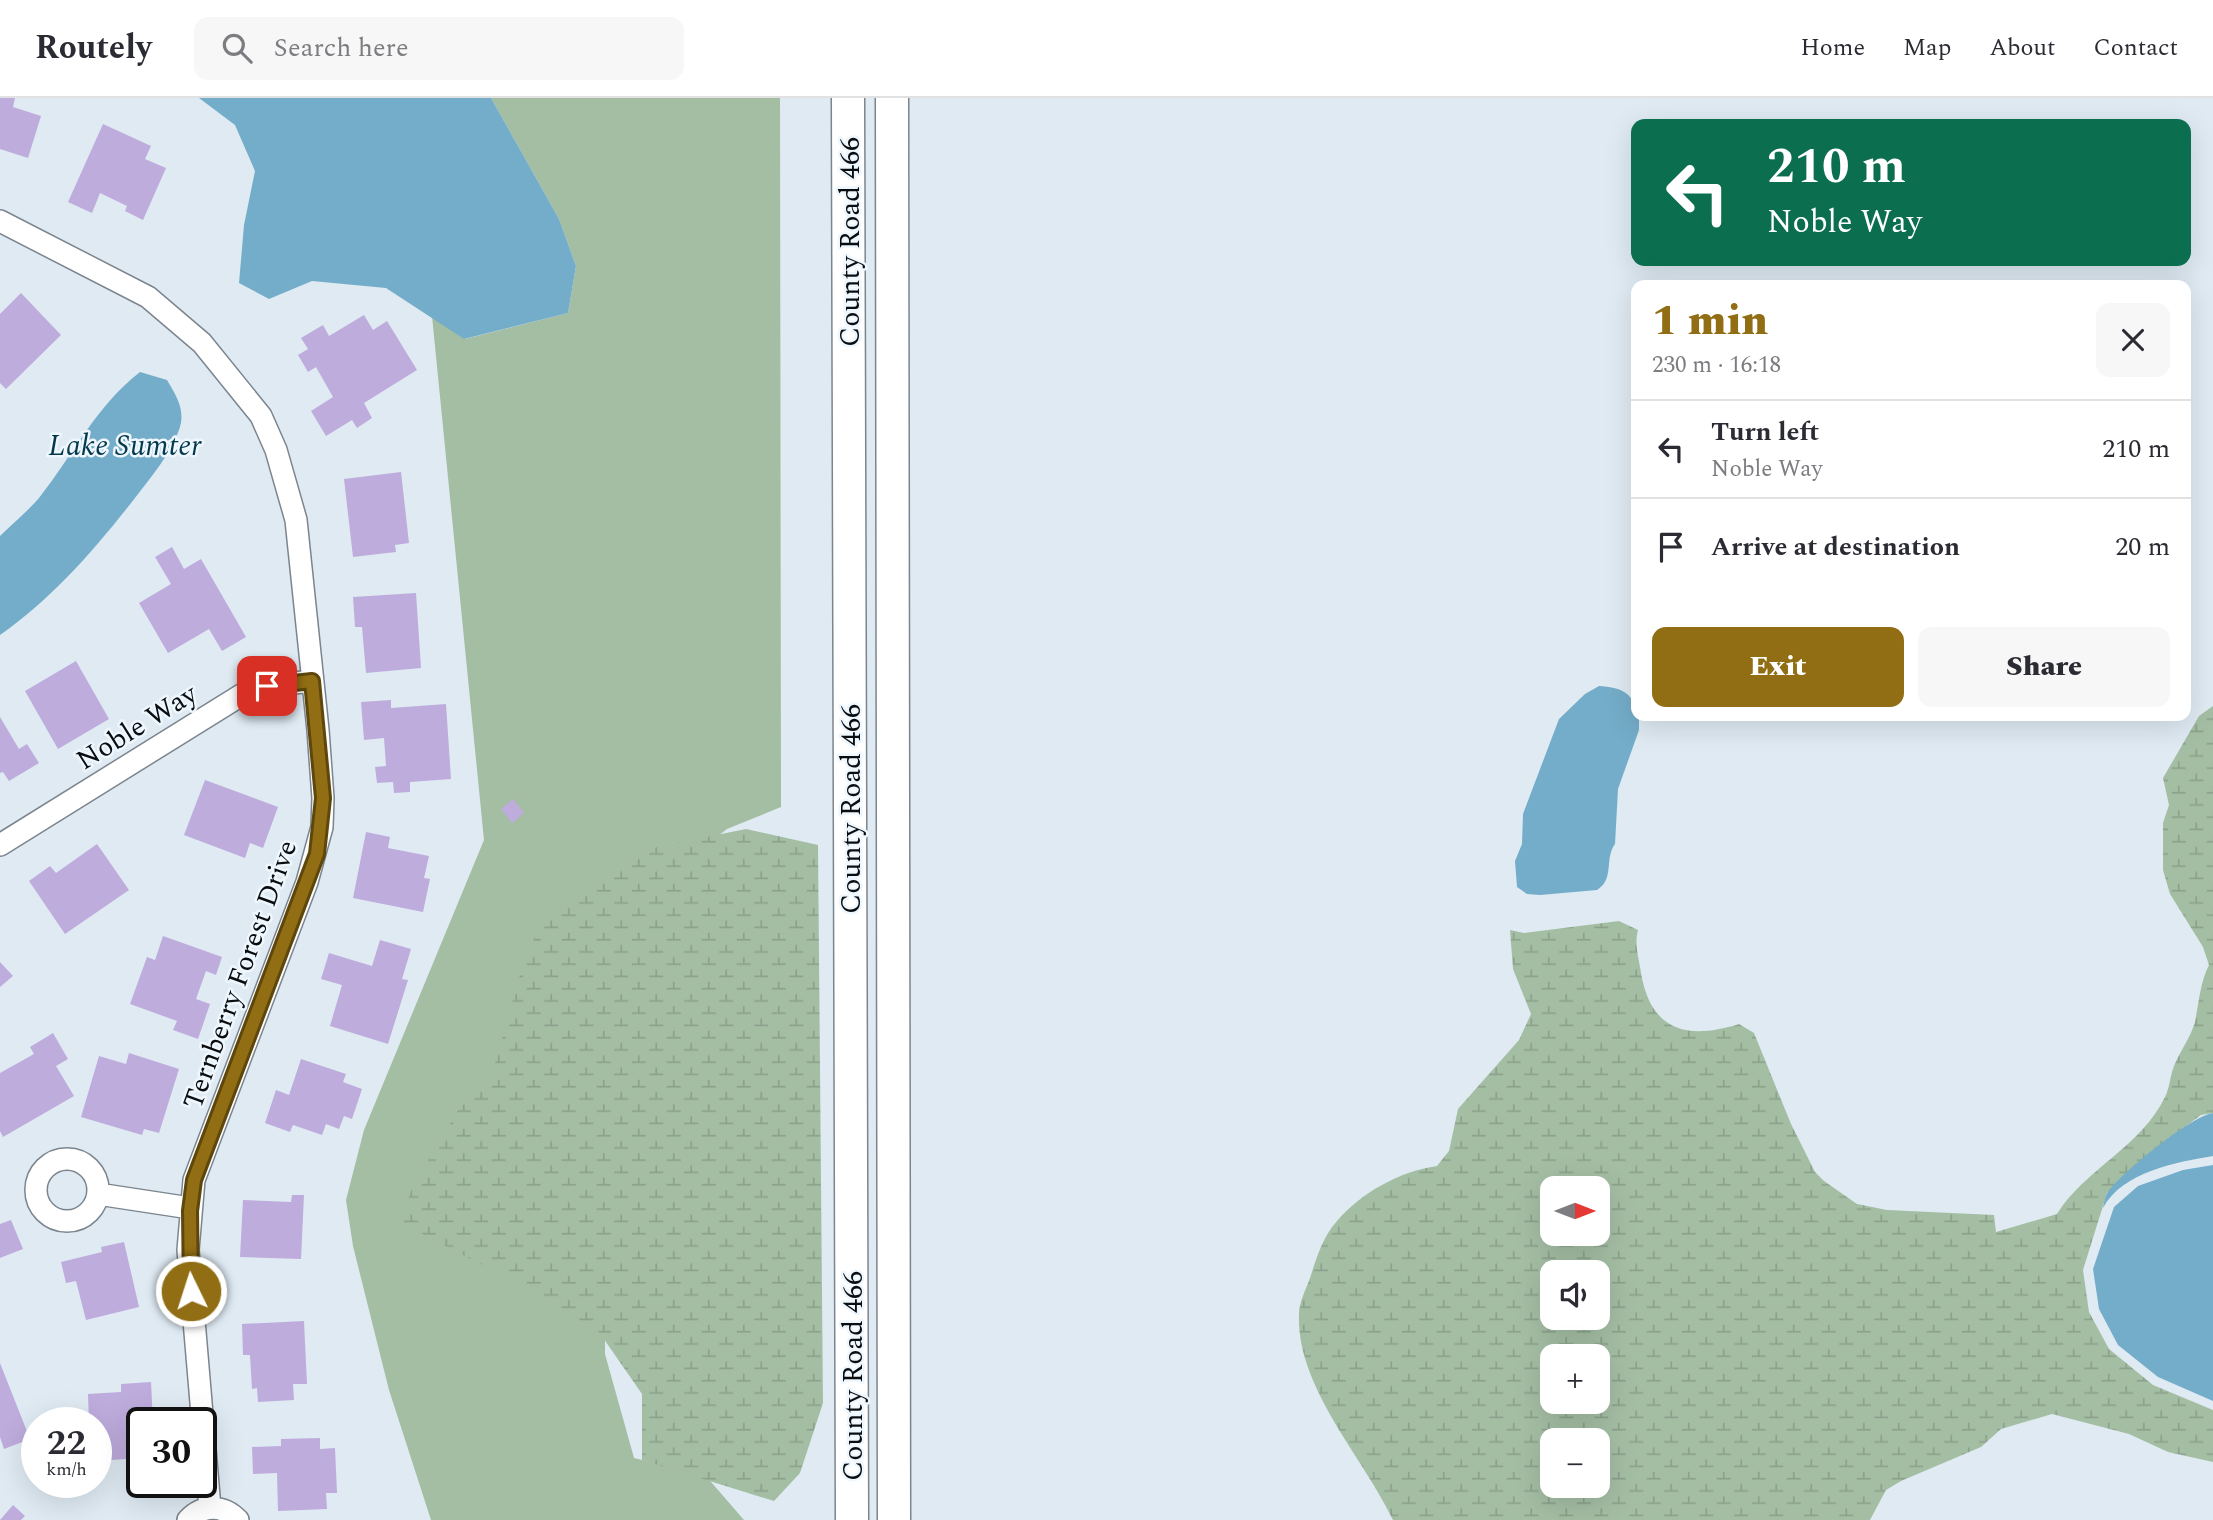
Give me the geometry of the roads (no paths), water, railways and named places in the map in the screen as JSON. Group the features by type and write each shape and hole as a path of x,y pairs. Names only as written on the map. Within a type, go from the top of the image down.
{"main road":[{"name":"County Road 466","path":"848,98 852,1520"},
{"name":"County Road 466","path":"892,98 894,1520"}],"street":[{"name":"Ternberry Forest Drive","path":"0,221 148,297 202,343 239,385 261,416 276,450 296,520 323,798 317,854 204,1148 190,1208 191,1291 210,1508"},
{"name":"Noble Way","path":"0,845 243,694 267,686 312,681"},
{"path":"98,1194 190,1208"},
{"path":"188,1520 199,1511 210,1508 230,1512 238,1520"}],"water":[{"path":"199,98 491,98 559,219 576,266 568,313 464,339 386,288 312,281 269,299 239,283 244,225 255,171 235,125"},
{"name":"Lake Sumter","path":"140,372 167,380 177,398 181,423 171,448 160,466 89,554 38,605 0,635 0,536 39,498 110,400"},
{"path":"1599,686 1620,690 1631,699 1631,721 1639,721 1639,730 1618,789 1615,844 1610,856 1608,875 1597,890 1527,894 1517,887 1515,861 1522,844 1523,814 1559,719 1585,694"},
{"path":"2213,1113 2213,1156 2167,1166 2137,1177 2112,1196 2103,1208 2108,1192 2141,1159 2189,1124"},
{"path":"2213,1165 2213,1401 2158,1377 2118,1345 2099,1309 2093,1269 2114,1207 2138,1186 2183,1170"}]}
